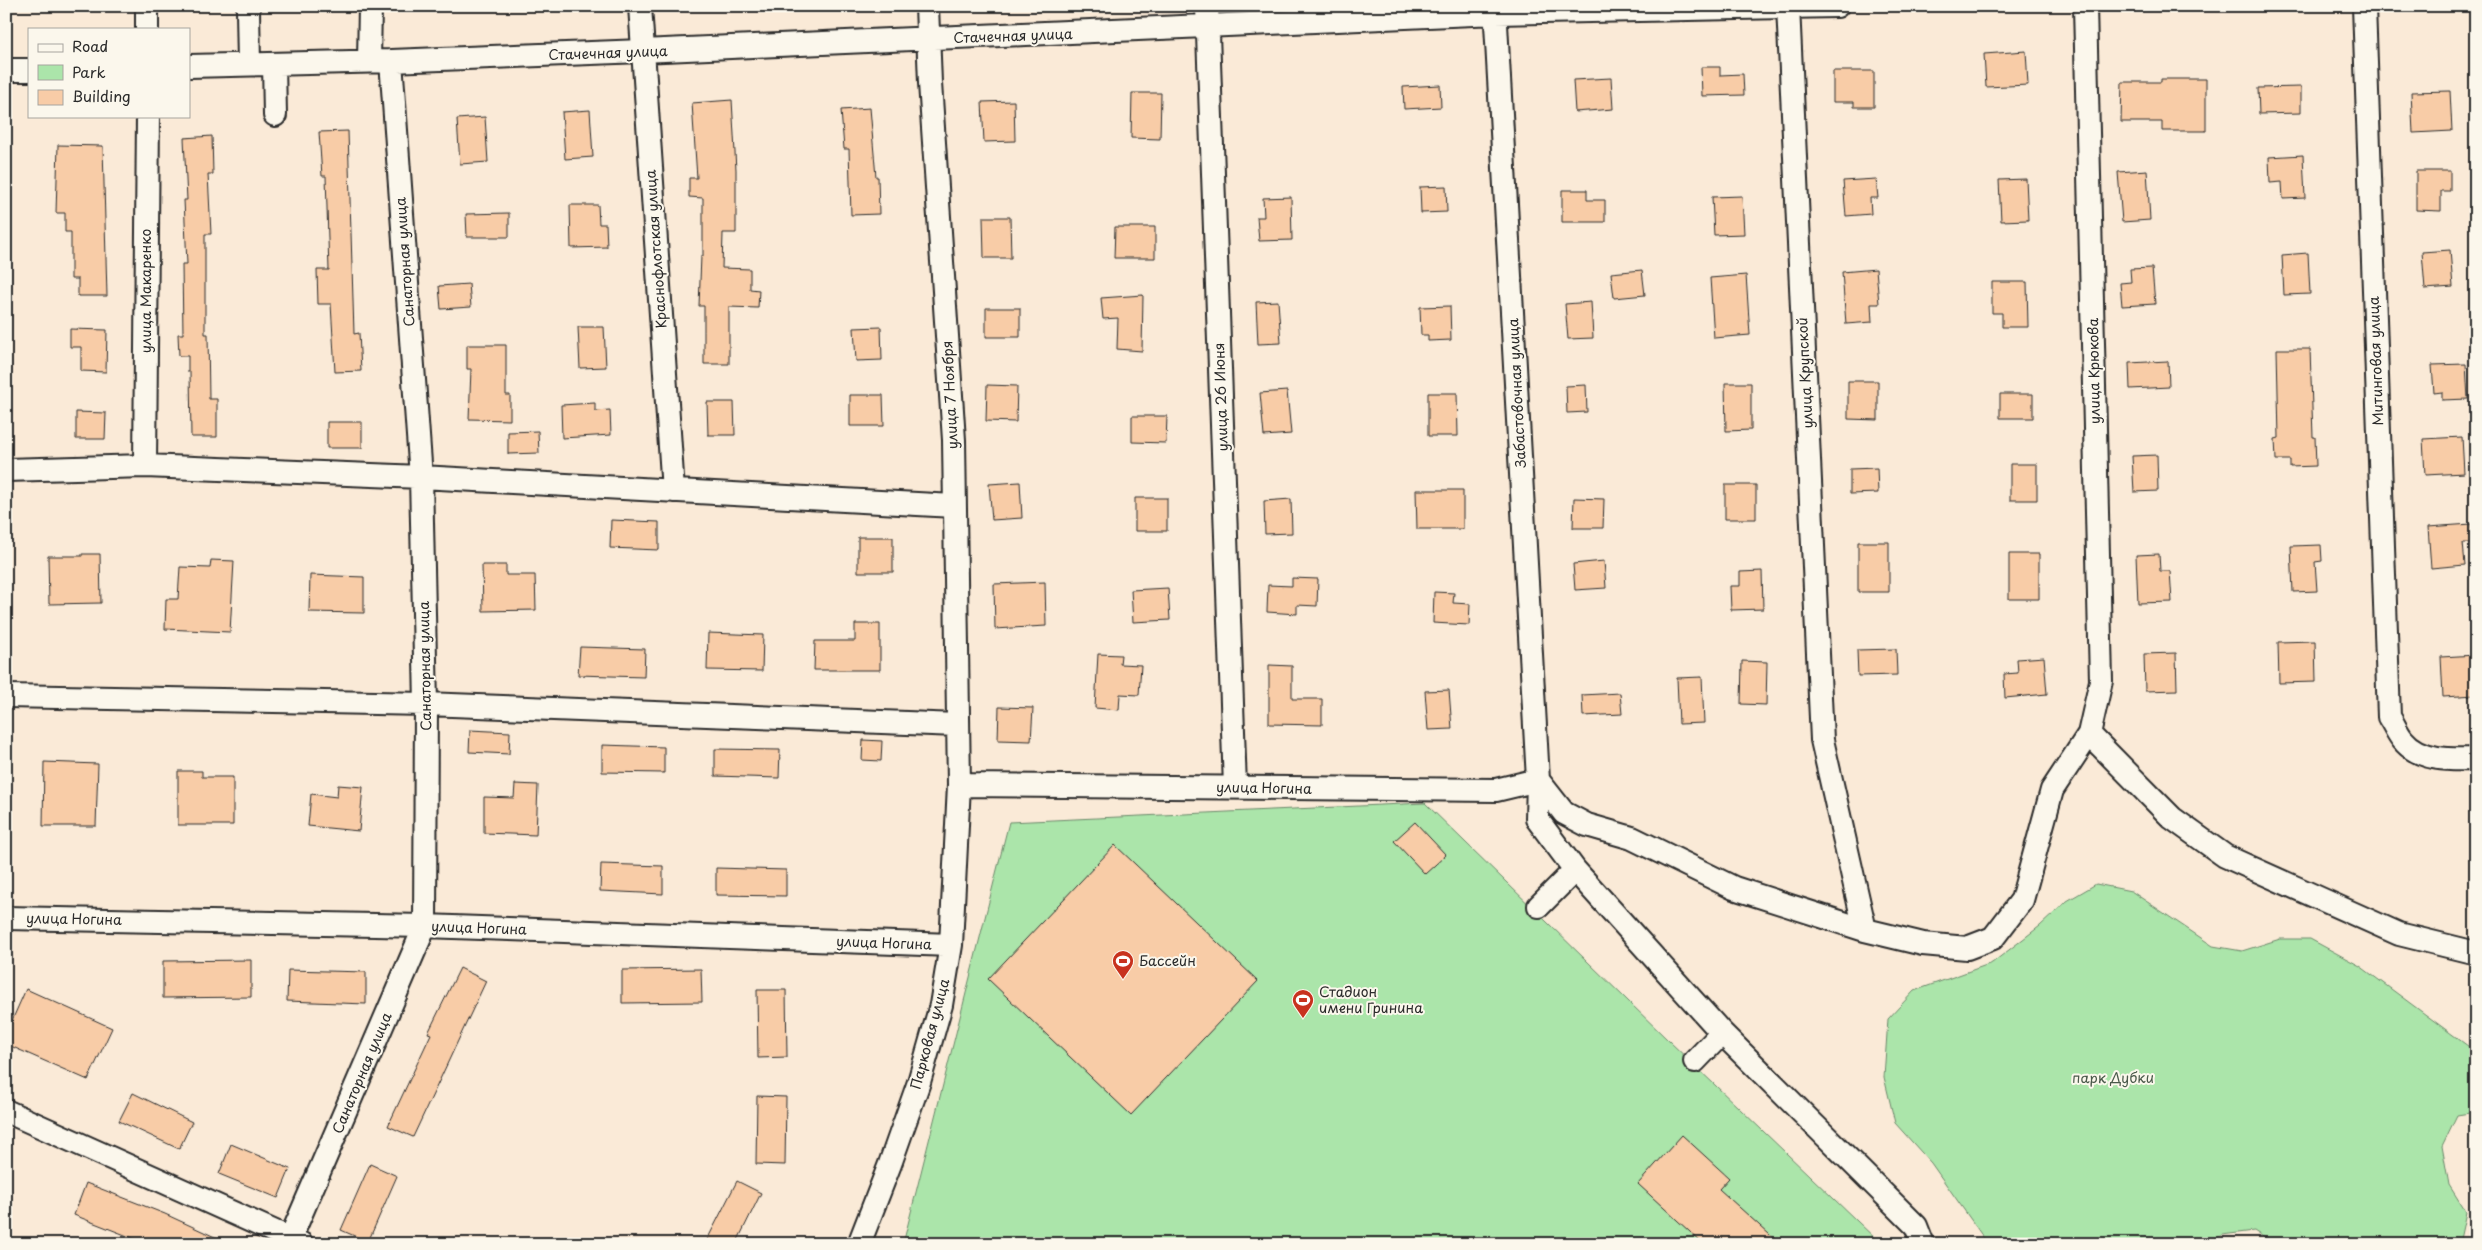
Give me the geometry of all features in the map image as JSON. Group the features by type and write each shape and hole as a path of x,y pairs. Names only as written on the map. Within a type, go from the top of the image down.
{"street":[{"path":"146,6 147,28"},
{"path":"369,61 370,6"},
{"name":"Краснофлотская улица","path":"640,6 673,491"},
{"name":"улица 7 Ноября","path":"927,6 954,440 959,785"},
{"name":"Стачечная улица","path":"190,66 391,61 928,39 1208,17 1496,10 1837,6"},
{"name":"улица Крюкова","path":"2084,6 2101,681 2089,734"},
{"name":"Митинговая улица","path":"2364,6 2389,717 2404,741 2422,754 2450,760 2476,759"},
{"name":"улица Крупской","path":"1788,7 1822,740 1865,930"},
{"path":"248,10 249,64"},
{"name":"Забастовочная улица","path":"1496,10 1538,780 1537,819 1576,870 1722,1033 1916,1226 1923,1244"},
{"name":"улица 26 Июня","path":"1208,17 1235,787"},
{"name":"Санаторная улица","path":"294,1242 425,926 426,704 421,477 391,61"},
{"path":"274,64 275,116"},
{"path":"6,70 28,70"},
{"name":"улица Макаренко","path":"145,466 148,118"},
{"path":"6,470 145,466 421,477 954,506"},
{"path":"6,696 426,704 957,725"},
{"path":"1538,780 1564,813 1587,825 1632,838 1734,888 1865,930 1923,944 1967,948 1993,938 2022,900 2052,790 2089,734 2172,818 2225,856 2400,934 2476,953"},
{"name":"улица Ногина","path":"959,785 1496,790 1538,780"},
{"name":"Парковая улица","path":"859,1244 919,1082 941,1005 951,945 959,785"},
{"path":"1539,906 1576,870"},
{"name":"улица Ногина","path":"6,918 425,926 951,945"},
{"path":"1695,1061 1722,1033"},
{"path":"6,1111 294,1242"}],"green space":[{"name":"Стадион имени Гринина","path":"1425,803 1881,1244 903,1244 1009,822"},
{"name":"парк Дубки","path":"2096,884 2131,891 2213,946 2242,951 2280,939 2310,939 2360,966 2476,1052 2476,1112 2457,1115 2442,1146 2449,1185 2466,1212 2459,1244 2274,1244 2254,1231 2222,1235 2206,1244 1988,1244 1931,1163 1895,1123 1884,1077 1888,1019 1914,991 1992,963 2040,926 2067,901"}],"building":[{"path":"2026,51 2028,85 1986,87 1984,54"},
{"path":"1701,67 1720,67 1720,75 1743,74 1744,95 1702,96"},
{"path":"1833,71 1874,71 1874,107 1854,107 1854,102 1833,102"},
{"path":"1611,78 1613,109 1575,112 1573,80"},
{"path":"2161,79 2206,79 2206,131 2162,131 2162,122 2121,122 2122,82 2161,82"},
{"path":"1440,85 1441,107 1404,109 1403,87"},
{"path":"2301,87 2301,113 2259,114 2258,88"},
{"path":"2450,91 2452,131 2413,133 2411,92"},
{"path":"1132,93 1161,93 1160,139 1131,138"},
{"path":"732,100 736,170 736,233 723,233 722,268 750,269 750,289 759,290 758,308 729,307 729,364 704,364 704,306 699,306 701,256 703,256 703,198 689,197 689,178 697,178 692,103"},
{"path":"1014,101 1015,141 984,142 982,102"},
{"path":"870,108 876,177 878,177 879,214 851,215 849,149 844,149 841,110"},
{"path":"590,110 593,157 565,159 562,112"},
{"path":"485,117 488,162 460,164 457,119"},
{"path":"348,131 354,334 359,333 361,371 335,372 331,304 318,304 317,270 329,270 326,176 322,176 319,132"},
{"path":"212,136 213,174 208,174 211,234 205,234 205,334 208,334 209,399 217,399 217,437 191,437 188,356 179,356 178,334 183,334 182,264 187,264 184,200 187,200 184,138"},
{"path":"58,145 103,146 107,296 78,296 78,279 71,279 71,232 65,232 65,213 56,213"},
{"path":"2303,155 2305,198 2283,199 2282,182 2270,183 2269,157"},
{"path":"2147,170 2150,220 2122,222 2118,172"},
{"path":"2416,171 2450,171 2450,191 2441,191 2441,211 2416,210"},
{"path":"1876,179 1878,198 1870,198 1871,214 1846,216 1843,181"},
{"path":"2026,179 2028,220 2001,221 1999,180"},
{"path":"1446,186 1447,212 1421,213 1420,187"},
{"path":"1562,190 1587,190 1587,200 1605,200 1605,222 1562,222"},
{"path":"1742,196 1744,234 1714,235 1712,197"},
{"path":"1291,197 1292,240 1259,241 1257,217 1264,217 1263,198"},
{"path":"570,205 598,205 599,224 606,224 607,247 571,248"},
{"path":"509,213 509,237 467,237 466,214"},
{"path":"983,217 1010,217 1011,258 984,258"},
{"path":"1115,227 1155,227 1155,258 1114,258"},
{"path":"2450,250 2453,287 2425,289 2422,252"},
{"path":"2308,253 2310,294 2284,295 2282,255"},
{"path":"2152,268 2155,304 2122,306 2120,283 2131,282 2130,269"},
{"path":"1876,269 1879,304 1871,304 1872,322 1846,324 1842,272"},
{"path":"1642,270 1645,295 1614,298 1611,273"},
{"path":"1746,275 1750,335 1714,338 1710,278"},
{"path":"1992,282 2027,282 2028,327 2002,327 2002,313 1992,313"},
{"path":"469,284 471,307 441,309 439,286"},
{"path":"1143,295 1142,351 1117,349 1118,318 1103,319 1101,298"},
{"path":"1278,301 1281,343 1258,344 1256,302"},
{"path":"1591,302 1593,338 1568,339 1565,304"},
{"path":"1450,306 1451,340 1428,341 1428,335 1421,335 1420,307"},
{"path":"986,308 1020,308 1020,337 986,337"},
{"path":"578,327 604,327 606,367 580,368"},
{"path":"881,327 882,360 856,361 854,328"},
{"path":"70,329 107,330 106,372 81,371 81,347 70,347"},
{"path":"467,345 506,345 506,395 510,395 510,420 469,419 471,369 467,369"},
{"path":"2277,349 2310,349 2313,437 2315,437 2316,466 2290,467 2290,460 2276,460 2275,439 2279,438"},
{"path":"2168,361 2169,387 2130,389 2129,363"},
{"path":"2466,364 2468,399 2442,400 2442,392 2434,393 2432,365"},
{"path":"1848,381 1878,381 1878,420 1848,419"},
{"path":"1725,383 1751,383 1751,430 1726,431"},
{"path":"987,385 1017,386 1016,422 986,421"},
{"path":"1586,385 1587,412 1567,413 1566,386"},
{"path":"1287,391 1291,434 1264,436 1260,393"},
{"path":"1428,393 1457,393 1458,436 1428,436"},
{"path":"2000,394 2033,394 2033,418 2000,418"},
{"path":"850,395 883,395 884,426 850,426"},
{"path":"707,402 734,402 735,435 708,435"},
{"path":"595,403 595,411 610,410 611,435 562,438 561,405"},
{"path":"76,412 106,413 105,439 76,439"},
{"path":"1132,416 1167,416 1166,443 1132,442"},
{"path":"327,422 362,422 362,448 327,448"},
{"path":"538,431 539,453 508,454 508,432"},
{"path":"2462,437 2464,473 2425,475 2423,439"},
{"path":"2157,455 2158,491 2134,492 2132,456"},
{"path":"2010,464 2037,464 2037,500 2010,500"},
{"path":"1877,468 1878,493 1850,494 1850,469"},
{"path":"1020,482 1022,518 992,520 989,484"},
{"path":"1725,485 1756,485 1756,519 1725,519"},
{"path":"1416,490 1463,490 1463,529 1417,529"},
{"path":"1135,498 1167,498 1167,531 1135,531"},
{"path":"1574,498 1604,499 1603,528 1573,528"},
{"path":"1291,499 1292,533 1265,534 1264,501"},
{"path":"611,520 659,522 659,550 610,548"},
{"path":"2471,524 2473,543 2463,543 2465,565 2431,568 2428,527"},
{"path":"858,537 893,537 893,572 858,572"},
{"path":"1858,542 1889,542 1889,592 1858,592"},
{"path":"2321,545 2322,561 2315,562 2317,591 2293,592 2291,546"},
{"path":"82,554 100,554 101,603 49,604 48,556 82,556"},
{"path":"2009,554 2039,554 2039,599 2009,599"},
{"path":"2159,554 2160,571 2170,571 2172,602 2138,603 2136,555"},
{"path":"211,560 234,561 230,632 165,629 166,599 178,599 180,567 210,568"},
{"path":"1604,561 1606,588 1575,590 1573,564"},
{"path":"482,565 506,565 506,575 535,575 536,610 483,611"},
{"path":"1762,571 1763,609 1731,610 1730,586 1740,586 1740,572"},
{"path":"310,575 364,577 364,613 309,612"},
{"path":"1292,578 1318,579 1317,606 1297,605 1297,614 1267,612 1268,585 1292,586"},
{"path":"1045,582 1046,626 995,629 994,584"},
{"path":"1168,588 1170,620 1133,622 1131,590"},
{"path":"1434,592 1454,593 1453,603 1470,604 1469,625 1433,623"},
{"path":"855,624 880,624 880,670 814,670 815,641 855,641"},
{"path":"708,633 763,635 762,671 707,670"},
{"path":"2315,641 2316,682 2279,683 2278,642"},
{"path":"580,647 645,649 644,677 578,675"},
{"path":"1896,649 1897,675 1858,676 1857,650"},
{"path":"2176,653 2177,690 2145,691 2144,654"},
{"path":"1098,654 1121,655 1120,664 1141,665 1139,695 1120,694 1119,710 1095,708"},
{"path":"2476,655 2476,695 2443,697 2441,657"},
{"path":"2044,657 2047,694 2005,698 2004,674 2018,673 2017,659"},
{"path":"1742,661 1767,662 1766,705 1741,704"},
{"path":"1269,665 1292,666 1292,699 1322,699 1322,725 1269,724"},
{"path":"1702,677 1704,723 1679,724 1677,678"},
{"path":"1449,690 1452,729 1428,730 1425,691"},
{"path":"1620,693 1622,714 1583,716 1582,695"},
{"path":"999,707 1033,708 1031,741 998,740"},
{"path":"470,730 510,732 509,754 469,752"},
{"path":"863,740 882,741 881,761 862,760"},
{"path":"602,745 664,747 664,773 602,772"},
{"path":"715,749 780,750 779,778 715,776"},
{"path":"44,762 98,764 96,826 43,826"},
{"path":"178,771 202,771 202,777 233,777 233,825 178,825"},
{"path":"515,784 538,785 536,835 484,833 484,797 514,798"},
{"path":"338,785 363,787 359,831 308,826 311,794 337,797"},
{"path":"1415,822 1446,855 1425,874 1394,841"},
{"name":"Бассейн","path":"1115,845 1258,981 1131,1115 988,979"},
{"path":"601,864 663,866 663,894 600,891"},
{"path":"716,868 786,870 786,896 716,895"},
{"path":"251,960 251,997 163,998 163,961"},
{"path":"460,968 486,981 413,1137 388,1126 431,1034 428,1033"},
{"path":"701,969 702,1002 622,1003 622,970"},
{"path":"288,970 366,972 366,1004 287,1001"},
{"path":"26,989 112,1028 88,1080 6,1044 6,1034"},
{"path":"757,990 786,990 787,1057 758,1058"},
{"path":"133,1093 192,1122 179,1149 119,1121"},
{"path":"757,1096 786,1097 785,1165 756,1164"},
{"path":"1682,1135 1729,1178 1719,1189 1780,1244 1703,1244 1638,1184"},
{"path":"231,1144 290,1169 278,1198 219,1174"},
{"path":"370,1164 397,1176 368,1242 341,1230"},
{"path":"737,1181 761,1193 736,1244 705,1244"},
{"path":"86,1183 165,1214 230,1244 148,1244 74,1215"}],"place":[{"name":"Бассейн","path":"1123,980"},
{"name":"Стадион имени Гринина","path":"1303,1019"}]}
